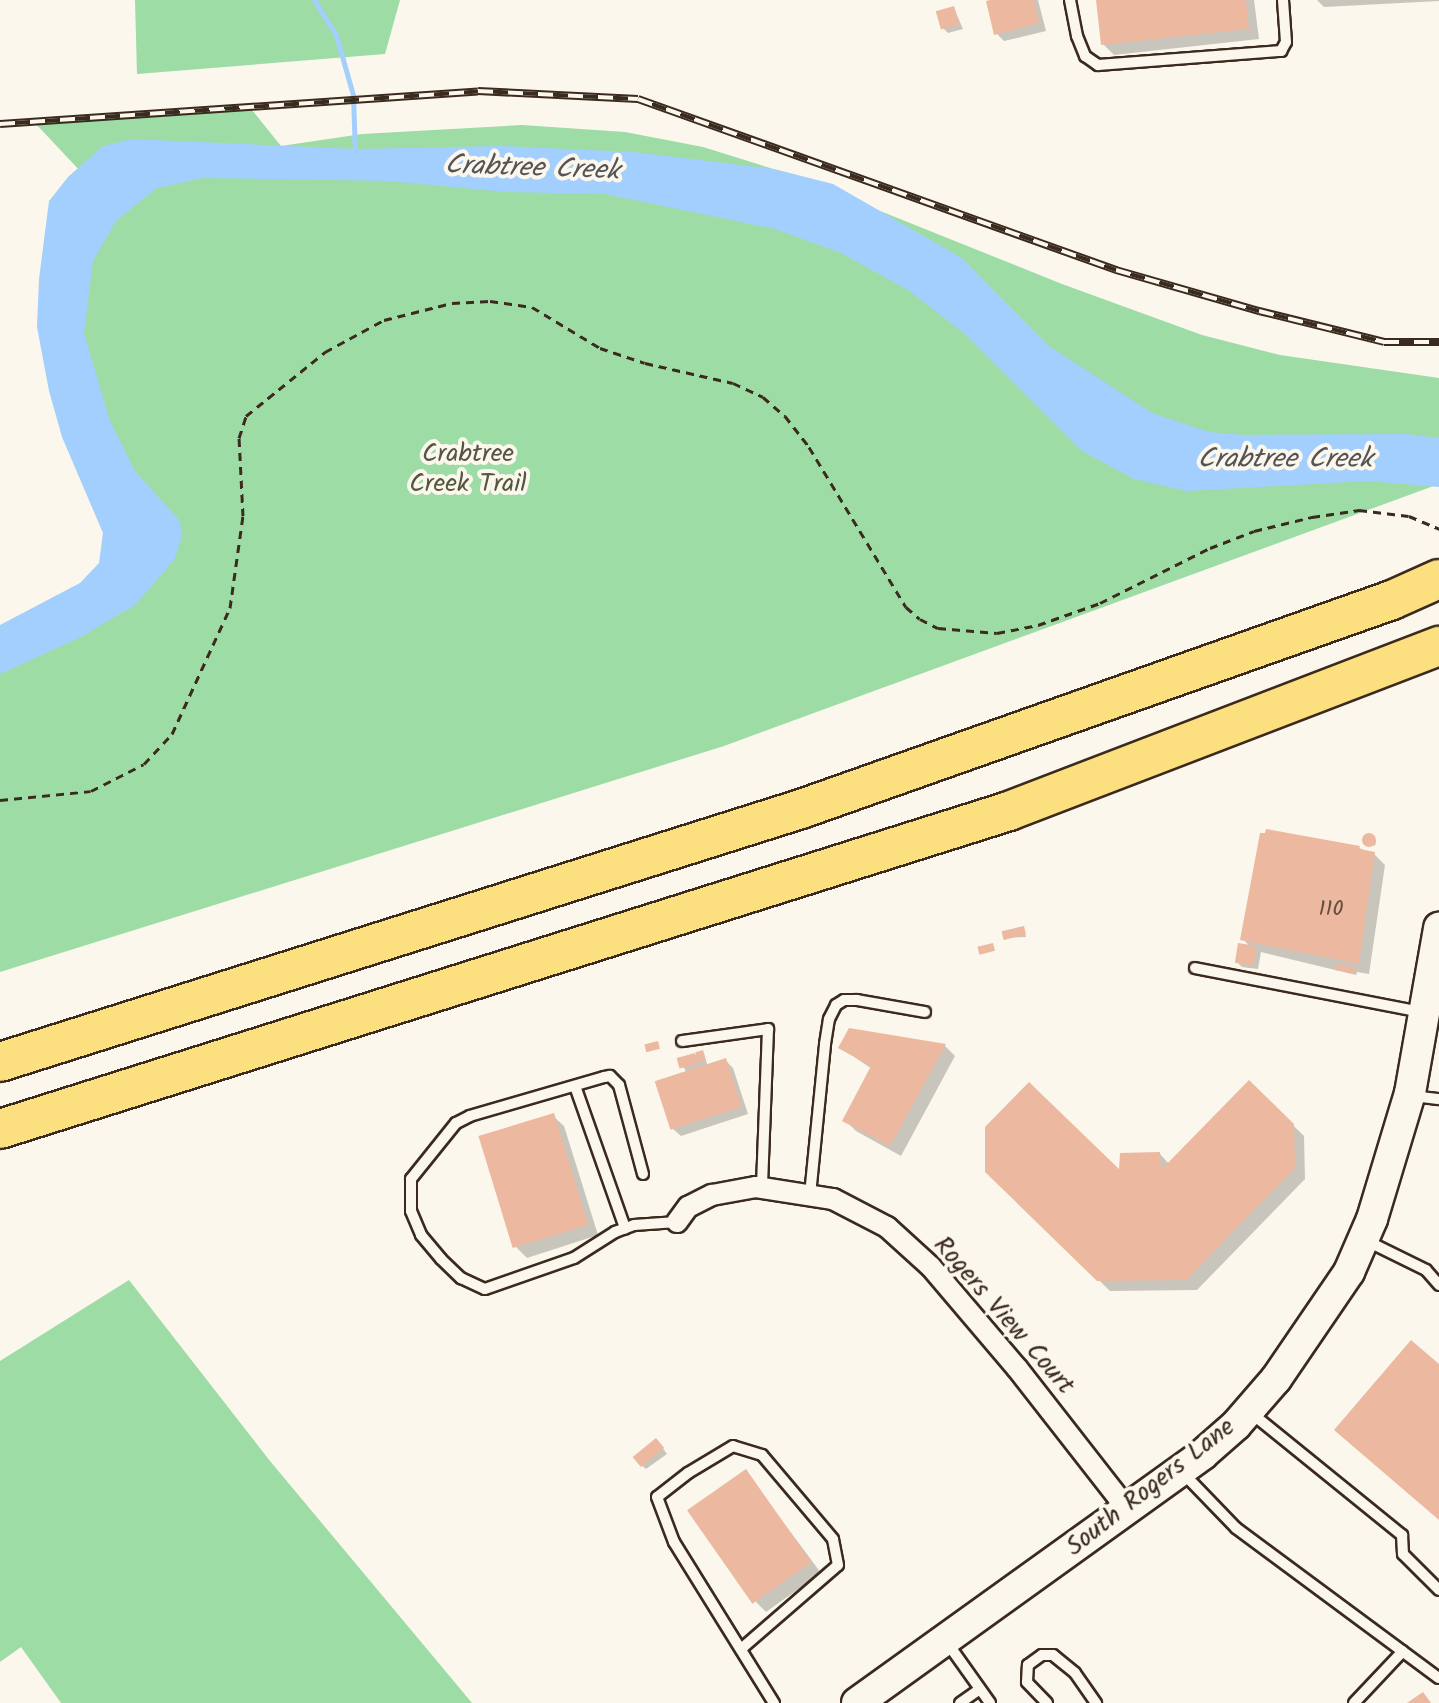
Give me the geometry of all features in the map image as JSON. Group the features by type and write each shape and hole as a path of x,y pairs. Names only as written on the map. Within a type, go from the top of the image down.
{"highway":[{"path":"0,1062 801,809 1392,600 1439,579"},
{"path":"0,1129 1009,811 1439,646"},
{"path":"0,1048 225,993"},
{"path":"0,1152 206,1066"}],"street":[{"name":"South Rogers Lane","path":"857,1703 1181,1470 1248,1411 1311,1331 1349,1272 1424,1097 1439,928"},
{"name":"Rogers View Court","path":"677,1222 688,1207 712,1195 762,1188 833,1199 887,1227 931,1267 1017,1368 1127,1509"}],"lane":[{"path":"1070,0 1077,36 1085,56 1098,65 1281,51 1286,42 1283,0"},
{"path":"1195,968 1432,1013"},
{"path":"810,1195 825,1044 832,1011 844,1000 925,1012"},
{"path":"682,1041 768,1029 762,1188"},
{"path":"643,1174 619,1085 610,1076 470,1116 456,1123 411,1179 411,1211 421,1235 441,1259 461,1278 485,1289 574,1258 625,1228 677,1222"},
{"path":"575,1086 625,1228"},
{"path":"1363,1239 1426,1270 1439,1285"},
{"path":"1248,1411 1402,1535 1403,1554 1439,1590"},
{"path":"741,1649 838,1565 833,1539 762,1455 733,1446 688,1473 657,1497 674,1542 774,1703"},
{"path":"1181,1470 1236,1528 1439,1678"},
{"path":"945,1640 990,1703"},
{"path":"1354,1703 1403,1651"},
{"path":"1047,1703 1027,1682 1028,1665 1042,1655 1053,1655 1075,1673 1096,1703"},
{"path":"960,1703 980,1689"}],"path":[{"path":"0,800 91,791 144,764 172,734 212,655 230,608 243,516 239,438 246,416 325,352 384,320 452,303 490,301 532,307 600,348 645,363 733,383 763,397 785,416 809,447 906,607 938,628 997,633 1038,625 1100,603 1210,548 1254,531 1312,517 1359,510 1409,516 1439,529"}],"green space":[{"path":"135,0 400,0 385,54 137,74"},
{"name":"Crabtree Creek Trail","path":"248,105 281,146 362,134 522,125 625,132 703,147 783,172 1062,284 1202,335 1280,355 1439,378 1439,484 724,746 0,972 0,650 120,587 69,370 98,190 35,123"},
{"path":"129,1280 270,1461 472,1703 61,1703 21,1647 0,1662 0,1361"}],"water":[{"name":"Crabtree Creek","path":"132,139 355,149 502,146 633,152 774,169 833,184 962,258 1049,346 1152,413 1209,432 1245,435 1407,434 1439,438 1439,487 1368,481 1186,491 1134,479 1082,451 965,334 908,290 841,253 775,229 605,194 506,192 388,181 203,178 157,188 116,221 93,261 84,333 110,421 135,471 180,521 182,536 174,560 135,605 79,638 0,674 0,625 80,583 99,563 103,533 62,437 49,391 37,327 39,279 49,201 68,177 103,146"}],"building":[{"path":"1034,0 1039,23 994,35 986,1"},
{"path":"1096,0 1246,0 1249,29 1101,45"},
{"path":"954,6 959,24 941,30 936,11"},
{"path":"1266,829 1360,846 1359,849 1375,852 1359,964 1240,940 1260,833 1265,833"},
{"path":"1369,833 1376,840 1369,847 1362,840"},
{"path":"1024,926 1026,935 1004,940 1002,931"},
{"path":"993,943 995,951 979,955 977,947"},
{"path":"1238,943 1257,946 1254,966 1235,963"},
{"path":"1336,964 1356,968 1354,974 1335,970"},
{"path":"849,1028 946,1044 890,1146 842,1121 871,1066 838,1048"},
{"path":"658,1041 660,1049 646,1052 644,1044"},
{"path":"703,1050 706,1060 698,1062 695,1052"},
{"path":"695,1053 698,1064 679,1069 677,1058"},
{"path":"726,1058 742,1107 670,1130 655,1081"},
{"path":"1249,1080 1294,1124 1295,1168 1186,1280 1097,1281 985,1172 985,1127 1029,1082 1119,1169 1120,1153 1160,1152 1161,1170"},
{"path":"554,1113 588,1225 513,1248 478,1136"},
{"path":"1411,1340 1439,1364 1439,1520 1334,1430"},
{"path":"656,1438 664,1448 641,1467 633,1457"},
{"path":"746,1469 811,1562 752,1604 687,1510"},
{"path":"1423,1692 1431,1703 1407,1703"}],"waterway":[{"path":"314,0 336,35 353,95 355,154"}],"railway":[{"path":"0,124 478,91 638,99 1116,270 1259,311 1384,342 1439,342"}]}
